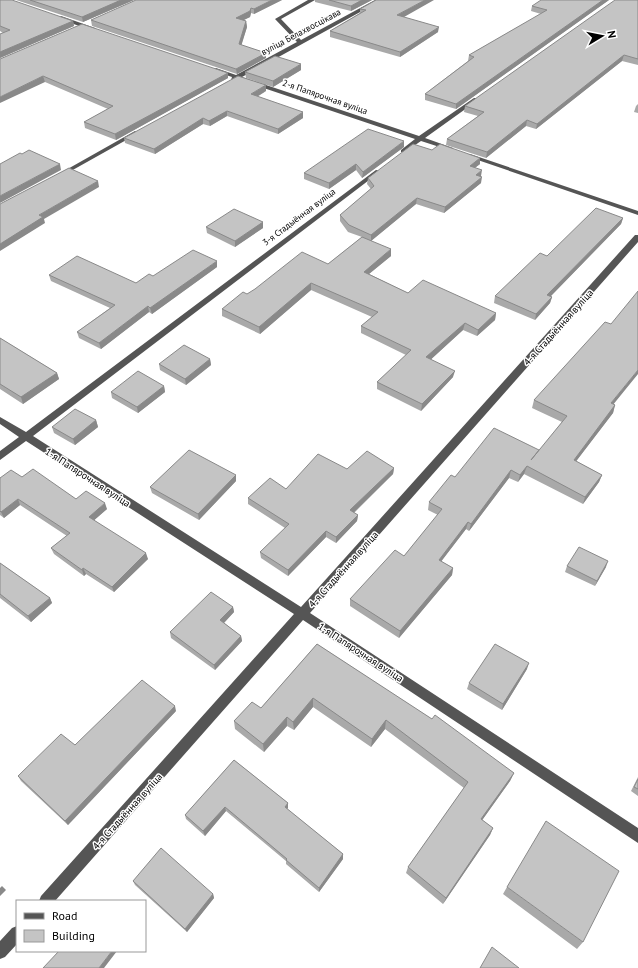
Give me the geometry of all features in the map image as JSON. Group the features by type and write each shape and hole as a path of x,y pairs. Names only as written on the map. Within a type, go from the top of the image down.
{"street":[{"path":"301,43 278,19 312,0"},
{"name":"вуліца Белахвосцікава","path":"230,81 379,0"},
{"path":"55,16 98,31"},
{"path":"76,29 90,23"},
{"name":"2-я Папярочная вуліца","path":"207,67 638,213"},
{"path":"394,158 483,94"},
{"path":"56,177 139,131"},
{"name":"3-я Стадыённая вуліца","path":"0,456 382,168"},
{"name":"4-я Стадыённая вуліца","path":"47,900 638,237"},
{"name":"1-я Папярочная вуліца","path":"0,420 303,614 638,836"},
{"path":"0,952 16,934"}],"building":[{"path":"0,0 12,0 73,21 0,52 0,34 10,30 0,26"},
{"path":"30,0 121,0 82,17"},
{"path":"136,0 272,0 254,9 251,8 250,11 236,18 246,21 239,44 266,53 236,69 91,20"},
{"path":"329,0 362,0 351,6"},
{"path":"376,0 425,0 397,15 439,27 400,52 330,31 366,10 360,9"},
{"path":"541,0 603,0 456,104 425,94 474,57 469,55 547,10 532,6"},
{"path":"615,0 638,0 638,59 624,55 537,124 527,120 487,152 447,139 484,112 465,106"},
{"path":"82,24 228,73 115,134 84,122 113,106 43,76 0,97 0,59"},
{"path":"275,56 301,64 273,81 245,72"},
{"path":"238,76 266,85 251,94 303,112 278,129 227,111 209,121 203,118 154,149 124,138"},
{"path":"368,129 404,141 363,172 356,164 329,183 304,173"},
{"path":"413,144 432,150 440,144 480,158 470,166 482,170 476,175 482,177 445,207 417,198 371,235 349,225 340,215 374,186 368,178"},
{"path":"29,150 60,164 0,196 0,164 20,153 22,154"},
{"path":"69,168 98,181 39,215 43,217 0,244 0,204"},
{"path":"596,208 623,218 547,295 552,297 536,314 495,296 540,253 547,256"},
{"path":"234,209 263,222 235,241 206,227"},
{"path":"362,237 391,249 364,272 408,293 423,280 496,313 478,330 465,323 426,357 455,371 422,404 377,382 411,350 361,326 378,312 311,283 259,327 222,309 243,292 247,294 255,289 302,252 328,264"},
{"path":"193,250 217,261 150,308 148,306 99,343 77,332 115,305 49,275 77,256 136,283 149,274 153,276"},
{"path":"638,291 638,370 611,403 615,405 574,460 602,475 585,497 527,466 520,475 511,470 471,524 468,522 439,560 453,568 400,631 350,599 395,550 404,556 442,509 429,502 451,475 455,477 494,428 539,450 531,460 567,416 534,400 605,322 611,324"},
{"path":"0,338 57,373 21,397 0,384"},
{"path":"184,345 210,359 185,379 159,364"},
{"path":"138,371 164,386 137,407 111,392"},
{"path":"75,409 96,420 73,439 52,427"},
{"path":"189,450 236,475 198,514 150,487"},
{"path":"367,451 394,468 350,510 358,515 336,537 326,531 288,570 260,552 289,524 248,498 270,478 286,489 318,454 347,469"},
{"path":"33,469 76,499 86,491 105,503 89,517 146,553 112,587 83,568 82,570 51,548 70,533 18,499 1,512 0,511 0,478 11,470 22,477"},
{"path":"579,547 608,561 597,581 567,566"},
{"path":"0,563 50,598 28,616 0,594"},
{"path":"211,592 233,607 220,620 241,636 214,665 170,632"},
{"path":"317,644 432,719 435,715 514,773 481,819 493,828 446,898 408,867 468,782 386,720 372,739 313,698 293,722 287,717 263,744 234,721 252,702 261,708"},
{"path":"495,644 529,663 503,704 469,683"},
{"path":"142,680 175,706 65,821 18,776 61,734 75,745"},
{"path":"234,760 288,803 285,807 343,854 319,888 225,807 203,831 185,815"},
{"path":"638,779 638,789 634,787"},
{"path":"546,821 619,871 583,942 507,887"},
{"path":"161,848 213,894 185,929 133,881"},
{"path":"492,947 519,968 480,968"},
{"path":"58,952 111,952 99,968 43,968"}]}
